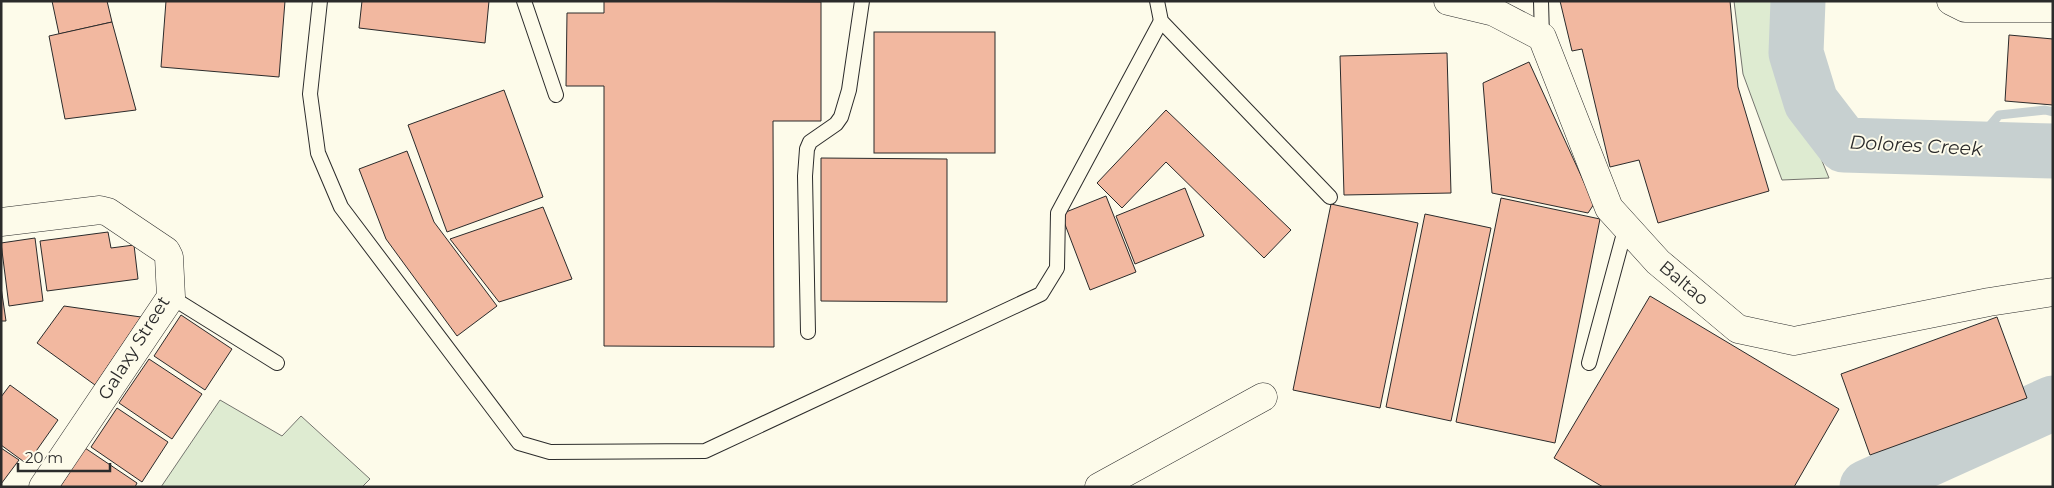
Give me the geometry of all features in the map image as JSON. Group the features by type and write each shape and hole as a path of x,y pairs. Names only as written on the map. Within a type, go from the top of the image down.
{"street":[{"path":"1448,1 1494,12 1542,37"},
{"path":"1958,5 2053,8"},
{"name":"Baltao","path":"1542,37 1610,208 1658,262 1738,329 1794,342 1989,302 2053,292"},
{"name":"Galaxy Street","path":"1,222 94,210 108,212 166,251 169,257 171,297 43,487"},
{"path":"1099,487 1263,397"}],"lane":[{"path":"320,1 310,94 318,154 341,207 519,443 550,452 705,451 1041,294 1057,268 1058,213 1161,21"},
{"path":"524,1 556,95"},
{"path":"808,332 805,176 807,149 810,142 836,124 841,117 848,90 862,1"},
{"path":"1157,1 1161,21 1330,197"},
{"path":"1541,1 1542,37"},
{"path":"1589,362 1626,226"},
{"path":"171,297 277,363"}],"green space":[{"path":"1734,1 1787,1 1789,80 1829,178 1782,180 1743,74"},
{"path":"220,400 282,436 301,416 370,479 362,487 161,487"}],"building":[{"path":"52,1 107,1 112,22 59,34"},
{"path":"166,1 285,1 279,77 161,67"},
{"path":"362,1 489,1 485,43 359,28"},
{"path":"604,1 821,2 821,121 773,121 774,347 604,346 604,86 566,86 567,13 604,13"},
{"path":"1560,1 1730,1 1738,87 1769,191 1658,223 1639,160 1610,167 1582,49 1572,51"},
{"path":"112,22 136,110 65,119 49,36"},
{"path":"874,32 995,32 995,153 874,153"},
{"path":"2009,35 2053,39 2053,105 2005,101"},
{"path":"1447,53 1451,193 1344,195 1340,56"},
{"path":"1529,62 1594,204 1588,213 1492,193 1483,83"},
{"path":"504,90 543,197 447,232 408,125"},
{"path":"1166,110 1291,230 1264,258 1166,162 1122,208 1097,183"},
{"path":"407,151 434,222 497,306 457,336 386,239 359,169"},
{"path":"821,158 947,159 947,302 821,301"},
{"path":"1185,188 1204,236 1135,264 1116,216"},
{"path":"1106,196 1136,272 1090,290 1061,214"},
{"path":"1501,198 1600,219 1555,443 1456,422"},
{"path":"1331,204 1418,223 1380,408 1293,390"},
{"path":"543,207 572,279 499,302 450,239"},
{"path":"1425,214 1491,228 1451,421 1386,407"},
{"path":"108,232 111,248 134,245 138,279 47,291 40,241"},
{"path":"35,238 43,301 9,306 1,243"},
{"path":"1,287 6,321 1,321"},
{"path":"1650,296 1839,409 1794,487 1603,487 1554,458"},
{"path":"64,306 141,317 95,385 37,343"},
{"path":"181,315 232,349 205,390 154,356"},
{"path":"1997,317 2027,398 1870,455 1841,374"},
{"path":"149,359 202,394 172,439 119,403"},
{"path":"10,385 58,420 27,464 1,445 1,397"},
{"path":"117,408 168,442 142,482 91,447"},
{"path":"1,448 19,460 1,484"},
{"path":"85,448 137,483 135,487 60,487"}],"waterway":[{"name":"Dolores Creek","path":"1798,1 1796,53 1811,102 1844,145 2053,151"},
{"path":"1971,148 1999,115 2045,110 2053,112"},
{"name":"Dolores Creek","path":"1867,487 2053,403"}]}
